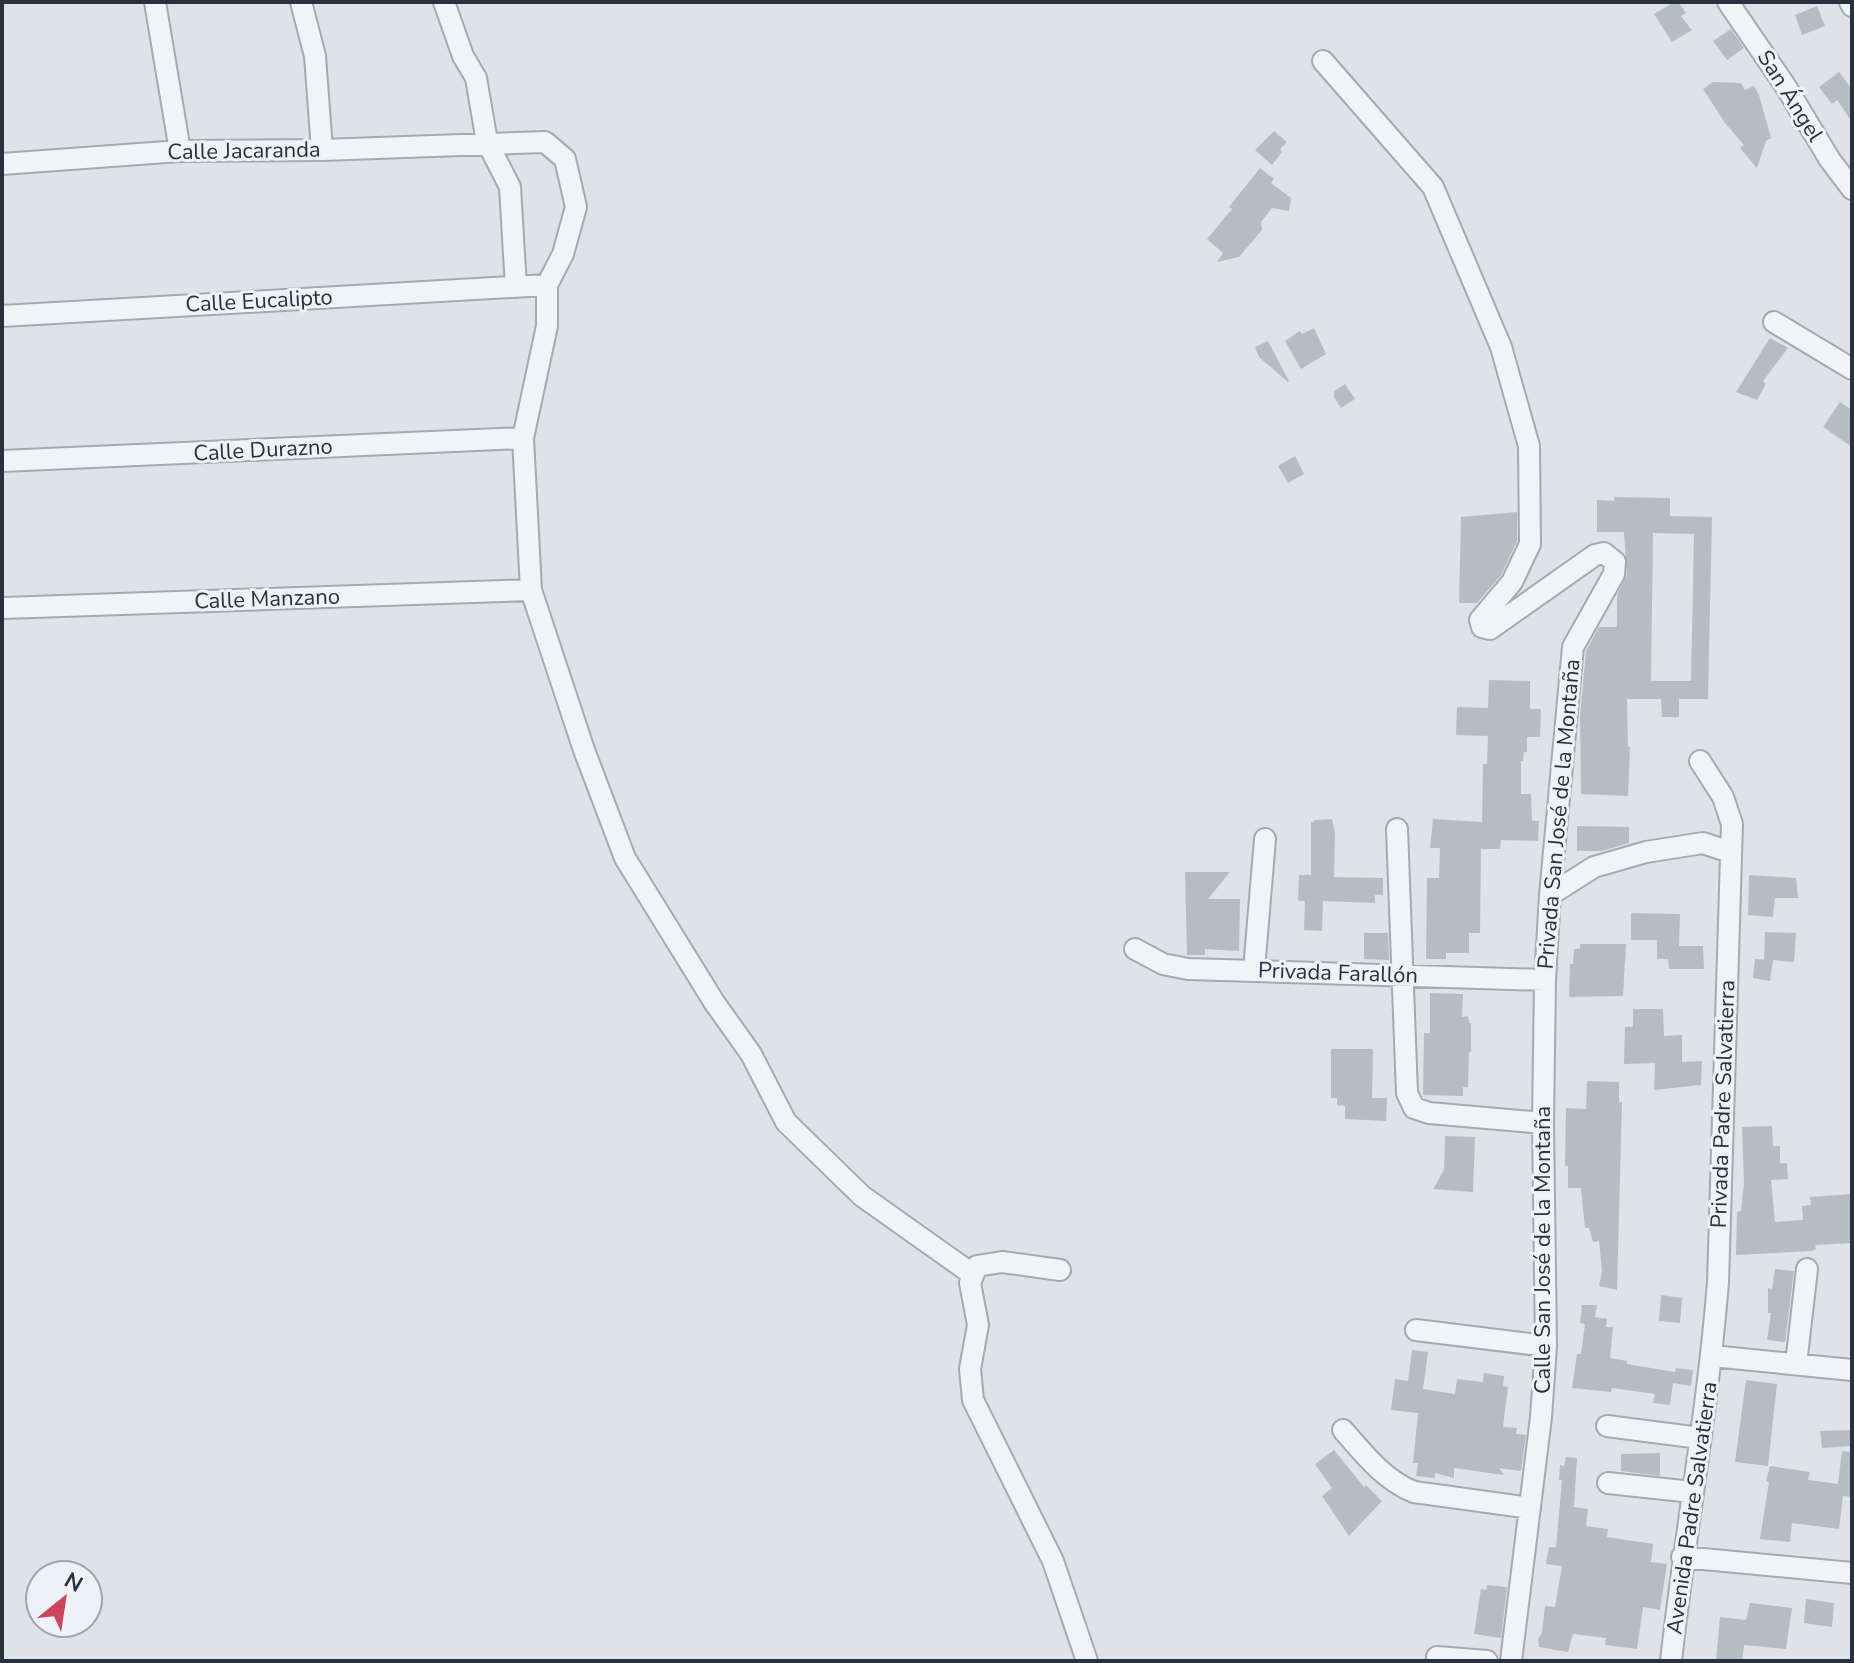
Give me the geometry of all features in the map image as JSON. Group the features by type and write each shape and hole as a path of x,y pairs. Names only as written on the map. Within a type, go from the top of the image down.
{"street":[{"path":"155,2 180,151"},
{"path":"301,2 315,56 322,150"},
{"path":"444,2 463,56 476,78 487,142 510,187 516,287"},
{"name":"San Ángel","path":"1728,2 1852,189"},
{"name":"Privada San José de la Montaña","path":"1323,61 1433,187 1501,347 1529,446 1530,544 1512,582 1480,620 1482,627 1490,629 1595,555 1604,553 1615,562 1614,574 1573,647 1545,980"},
{"name":"Calle Jacaranda","path":"2,164 180,151 322,150 545,142 565,159 576,207 563,254 547,285"},
{"path":"547,285 547,326 523,438 531,590 584,750 625,858 714,1002 751,1054 786,1122 862,1196 972,1274"},
{"name":"Calle Eucalipto","path":"2,316 547,285"},
{"path":"1774,322 1852,369"},
{"name":"Calle Durazno","path":"2,461 523,438"},
{"name":"Calle Manzano","path":"3,608 531,590"},
{"path":"2,601 2,626"},
{"name":"Privada Padre Salvatierra","path":"1700,761 1723,797 1732,824 1718,1282 1712,1356"},
{"path":"1397,829 1407,1093 1414,1108 1429,1113 1543,1123"},
{"path":"1254,970 1265,839"},
{"path":"1550,895 1594,867 1646,852 1703,843 1730,852"},
{"name":"Privada Farallón","path":"1135,949 1163,964 1188,969 1545,980"},
{"name":"Calle San José de la Montaña","path":"1511,1661 1546,1346 1545,980"},
{"path":"1060,1270 1002,1262 977,1266 970,1283 978,1325 970,1369 973,1400 1053,1561 1087,1661"},
{"path":"1796,1364 1807,1269"},
{"path":"1416,1330 1546,1346"},
{"path":"1712,1356 1852,1370"},
{"name":"Avenida Padre Salvatierra","path":"1671,1661 1682,1557 1712,1356"},
{"path":"1607,1426 1700,1438"},
{"path":"1343,1430 1365,1456 1398,1486 1414,1492 1530,1508"},
{"path":"1608,1483 1692,1492"},
{"path":"1682,1557 1852,1573"},
{"path":"1437,1657 1487,1661"}],"building":[{"path":"1678,2 1686,13 1681,16 1692,30 1672,42 1654,14"},
{"path":"1817,6 1825,26 1802,35 1795,15"},
{"path":"1731,29 1744,48 1727,60 1713,41"},
{"path":"1839,72 1852,89 1852,122 1837,100 1832,104 1819,87"},
{"path":"1713,82 1741,83 1745,90 1754,86 1759,95 1771,138 1766,141 1757,168 1740,148 1744,145 1703,89"},
{"path":"1274,131 1287,142 1272,165 1255,150"},
{"path":"1260,168 1274,179 1271,183 1291,198 1289,211 1272,208 1261,222 1262,230 1239,257 1217,262 1223,253 1207,239"},
{"path":"1314,328 1326,354 1301,369 1285,341 1300,331 1302,334"},
{"path":"1770,338 1788,348 1763,381 1766,384 1757,400 1736,392"},
{"path":"1268,341 1288,382 1259,357 1255,347"},
{"path":"1345,384 1355,399 1341,408 1334,391"},
{"path":"1840,402 1852,410 1852,447 1823,427"},
{"path":"1295,456 1304,474 1288,483 1278,466"},
{"path":"1614,497 1670,498 1670,516 1712,517 1708,699 1679,699 1679,717 1662,717 1661,699 1627,699 1630,747 1628,796 1581,794 1580,717 1586,651 1599,627 1617,627 1617,595 1627,575 1624,532 1597,532 1597,500 1614,501","holes":["1653,533 1694,534 1691,681 1651,681"]},
{"path":"1517,512 1517,541 1501,575 1477,603 1459,603 1461,517"},
{"path":"1489,680 1530,681 1530,709 1541,709 1540,737 1527,737 1527,752 1524,752 1521,761 1521,794 1531,794 1532,821 1539,821 1538,841 1501,840 1500,849 1481,849 1480,933 1469,933 1469,953 1446,953 1446,959 1426,959 1427,878 1439,878 1440,848 1430,848 1433,819 1482,822 1483,764 1487,764 1488,736 1456,735 1457,707 1488,708"},
{"path":"1332,819 1335,832 1334,877 1383,878 1383,895 1375,895 1375,903 1323,901 1322,931 1304,930 1305,901 1298,901 1299,875 1311,875 1311,822"},
{"path":"1577,826 1629,827 1629,843 1602,851 1577,851"},
{"path":"1185,872 1230,872 1208,899 1240,899 1239,951 1205,949 1205,955 1187,955"},
{"path":"1749,875 1796,878 1798,898 1775,898 1773,917 1748,915"},
{"path":"1631,913 1680,914 1679,946 1703,946 1704,969 1669,969 1668,959 1657,959 1657,940 1631,940"},
{"path":"1765,932 1796,933 1794,962 1773,960 1770,981 1753,978 1755,959 1764,960"},
{"path":"1364,933 1388,933 1389,960 1364,959"},
{"path":"1580,944 1626,944 1623,996 1569,997 1570,964 1573,964 1574,949 1580,949"},
{"path":"1430,993 1463,994 1462,1017 1468,1016 1471,1023 1471,1052 1468,1087 1463,1087 1463,1096 1423,1095 1424,1033 1430,1033"},
{"path":"1633,1009 1663,1009 1664,1036 1682,1035 1682,1062 1702,1061 1701,1085 1654,1090 1655,1063 1624,1064 1625,1027 1633,1027"},
{"path":"1331,1049 1373,1049 1372,1098 1387,1098 1386,1121 1345,1119 1345,1106 1337,1105 1337,1098 1331,1098"},
{"path":"1587,1081 1619,1082 1619,1102 1622,1102 1617,1290 1599,1286 1602,1271 1599,1241 1593,1242 1589,1228 1585,1228 1581,1188 1568,1188 1568,1166 1565,1166 1566,1108 1586,1109"},
{"path":"1772,1126 1773,1146 1780,1146 1780,1163 1787,1163 1788,1179 1771,1180 1775,1222 1803,1220 1802,1206 1811,1205 1810,1197 1852,1194 1852,1243 1815,1245 1816,1249 1812,1251 1736,1255 1737,1212 1741,1211 1744,1183 1742,1127"},
{"path":"1445,1136 1475,1137 1473,1192 1433,1189 1444,1170"},
{"path":"1775,1269 1794,1271 1785,1342 1767,1340 1771,1313 1768,1313 1768,1288 1772,1289"},
{"path":"1661,1295 1682,1298 1680,1323 1659,1321"},
{"path":"1582,1305 1597,1305 1595,1317 1607,1319 1606,1327 1613,1327 1610,1358 1675,1372 1676,1368 1693,1370 1691,1386 1673,1383 1670,1405 1653,1403 1655,1394 1612,1388 1611,1392 1572,1388 1585,1324 1580,1323"},
{"path":"1412,1350 1428,1352 1423,1389 1455,1394 1457,1379 1483,1382 1484,1373 1504,1376 1503,1386 1508,1387 1503,1427 1517,1428 1516,1434 1526,1435 1521,1471 1499,1468 1504,1475 1454,1468 1454,1478 1435,1473 1435,1478 1416,1476 1418,1463 1413,1463 1418,1413 1391,1410 1395,1379 1408,1381"},
{"path":"1746,1380 1777,1384 1768,1466 1735,1462"},
{"path":"1852,1430 1852,1446 1822,1448 1820,1431"},
{"path":"1334,1450 1364,1487 1366,1485 1382,1501 1349,1536 1322,1496 1332,1488 1315,1464"},
{"path":"1842,1451 1852,1452 1852,1497 1843,1496 1839,1529 1792,1523 1790,1542 1760,1539 1770,1466 1810,1472 1808,1480 1838,1484"},
{"path":"1660,1453 1660,1476 1621,1471 1621,1454"},
{"path":"1566,1457 1577,1458 1574,1507 1588,1509 1586,1526 1608,1529 1607,1537 1653,1544 1651,1562 1667,1564 1660,1610 1643,1607 1637,1649 1605,1645 1606,1638 1573,1634 1568,1652 1539,1647 1545,1606 1555,1607 1562,1566 1546,1564 1549,1547 1556,1547 1562,1480 1559,1480 1560,1465 1564,1466"},
{"path":"1487,1585 1507,1587 1501,1638 1474,1634 1481,1589 1486,1590"},
{"path":"1806,1599 1834,1603 1832,1627 1804,1623"},
{"path":"1750,1603 1792,1608 1786,1649 1744,1645 1742,1661 1716,1661 1720,1617 1746,1620"}]}
